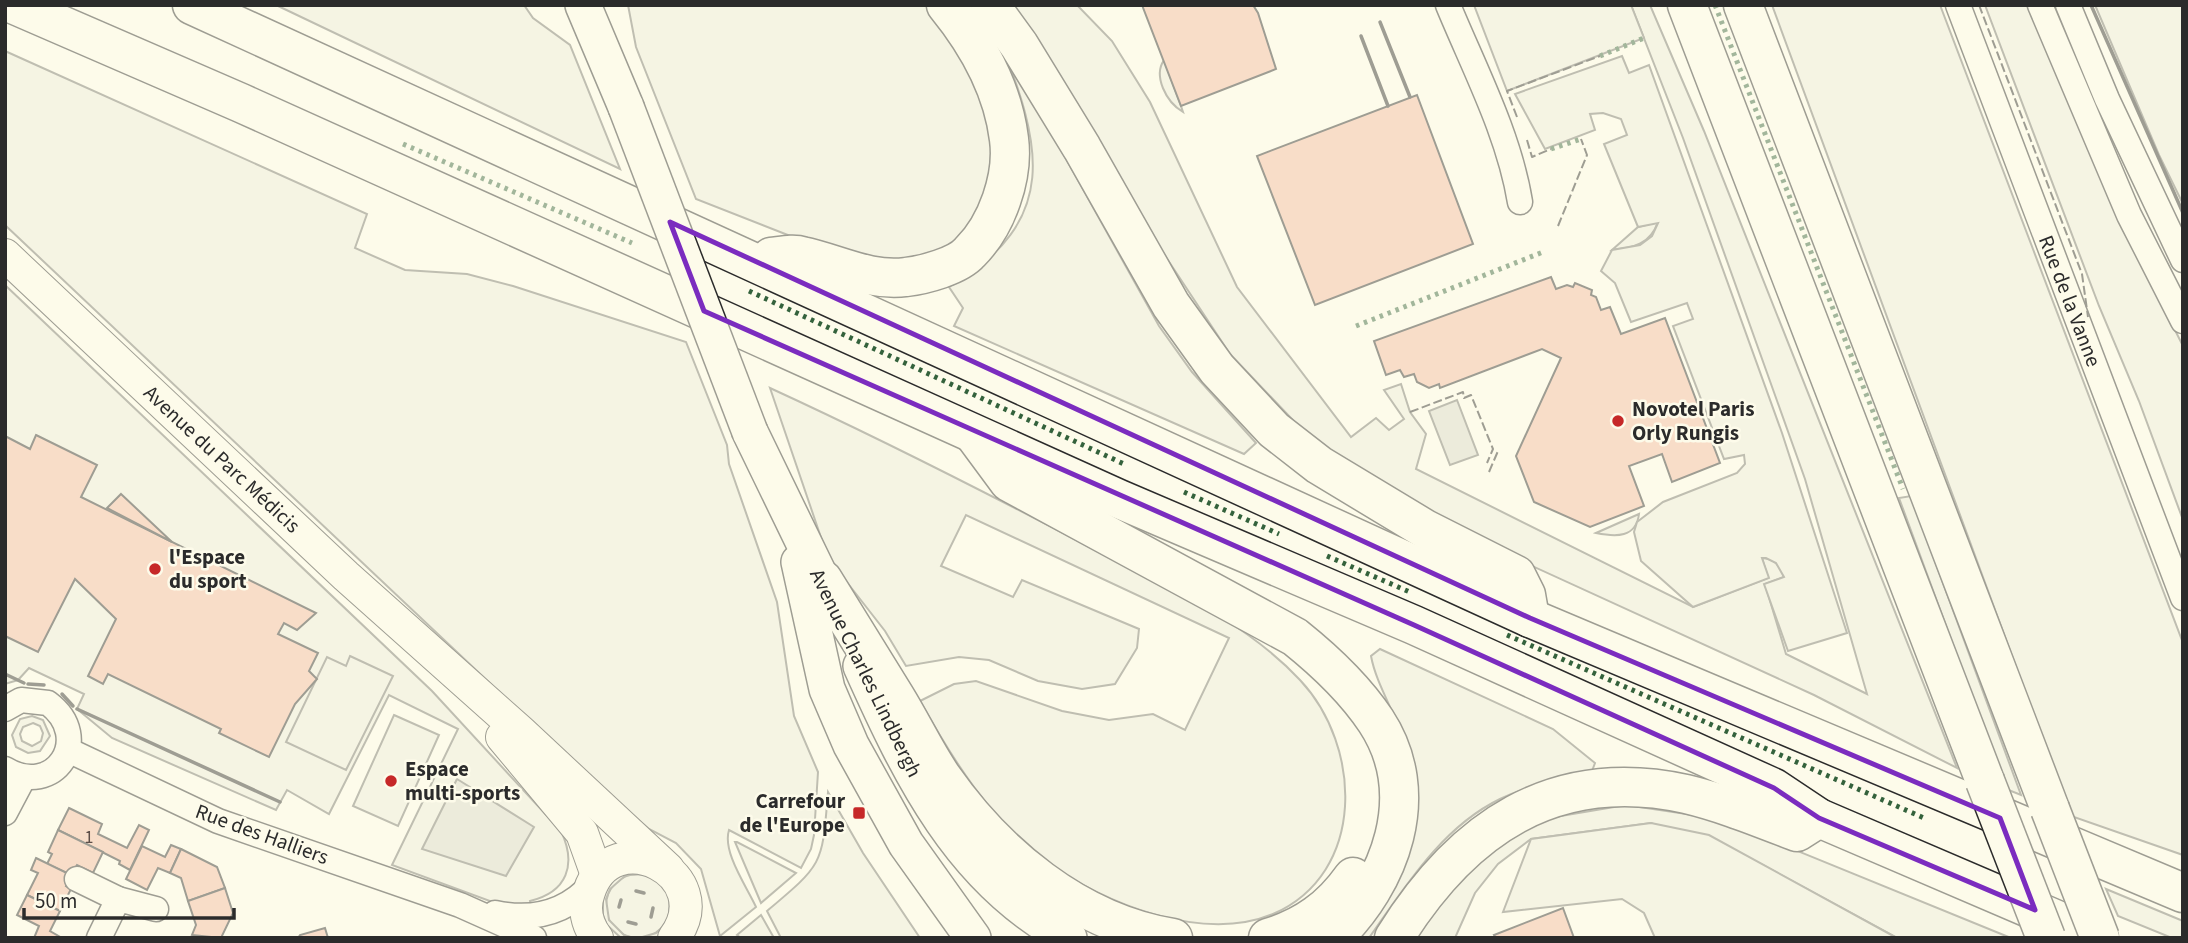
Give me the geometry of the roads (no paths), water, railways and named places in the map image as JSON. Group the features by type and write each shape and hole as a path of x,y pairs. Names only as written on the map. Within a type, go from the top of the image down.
{"highway":[{"path":"15,5 254,108 1119,499 1414,625 1762,782 1819,818 2100,938"},
{"path":"191,5 1530,618 2183,893"},
{"path":"750,259 799,255 861,274 905,278 943,267 969,254 992,223 1007,180 1009,141 1000,100 981,58 946,5"},
{"path":"990,5 1019,45 1082,148 1171,305 1217,369 1274,430 1319,466 1425,529 1516,575 1526,595 1530,618"},
{"path":"1660,5 1675,34 1709,58"},
{"path":"1687,5 2046,938"},
{"path":"1743,5 2100,938"},
{"path":"971,432 1009,482 1295,636 1330,666 1376,721 1395,764 1399,810 1390,853 1381,876 1369,898 1333,938"},
{"path":"823,580 942,776 983,828 1025,868 1069,898 1130,926 1173,938"},
{"path":"1268,938 1301,927 1335,900 1361,863 1371,836 1377,809 1376,764 1370,736 1350,688"},
{"path":"1394,938 1434,881 1481,834 1539,803 1580,792 1650,788 1715,802 1797,832 1819,818"}],"main road":[{"name":"Avenue Charles Lindbergh","path":"583,5 626,107 750,432 789,518 823,580 889,728 942,823 966,857 1002,892 1069,938"},
{"name":"Avenue Charles Lindbergh","path":"610,5 628,75 626,107"},
{"name":"Avenue Charles Lindbergh","path":"789,518 827,689 838,716 906,844 973,938"}],"street":[{"path":"1448,5 1517,177 1520,202"},
{"name":"Rue de la Vanne","path":"1958,5 2183,597"},
{"path":"2040,5 2129,215 2183,321"},
{"path":"2068,5 2107,99 2183,260"},
{"name":"Avenue du Parc Médicis","path":"5,255 440,663 521,732 668,869 679,883 685,899"},
{"name":"Avenue du Parc Médicis","path":"440,663 582,832 594,880"},
{"path":"5,709 21,700 48,703 66,722 70,736 68,750 53,771 15,773 5,813"},
{"name":"Rue des Halliers","path":"68,750 218,821 460,905 534,938"},
{"path":"597,938 588,920 586,908 594,880 612,863 631,857 650,860 668,869"},
{"path":"77,879 118,899 156,909"},
{"name":"Rue des Halliers","path":"460,905 506,915 537,916 573,902 594,880"},
{"path":"99,938 118,899"},
{"path":"674,938 683,922 685,899"},
{"path":"685,899 704,938"}],"place":[{"name":"Novotel Paris Orly Rungis","path":"1618,421"},
{"name":"l'Espace du sport","path":"155,569"},
{"name":"Espace multi-sports","path":"391,781"},
{"name":"Carrefour de l'Europe","path":"859,813"}]}
